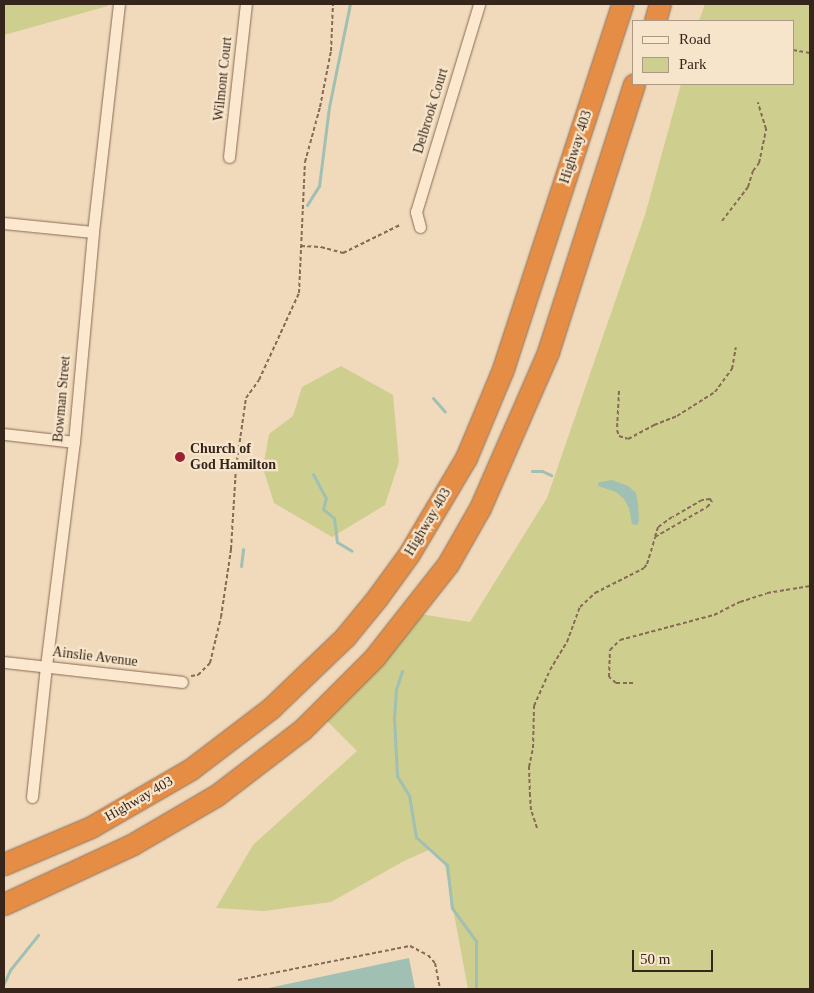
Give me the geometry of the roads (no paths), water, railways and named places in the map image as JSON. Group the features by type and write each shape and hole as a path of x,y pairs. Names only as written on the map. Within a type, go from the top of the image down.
{"highway":[{"name":"Highway 403","path":"4,864 90,827 198,764 271,708 345,637 377,598 423,531 466,458 503,370 622,4"},
{"path":"655,20 660,4"},
{"path":"4,904 133,844 225,789 303,729 374,658 448,564 480,508 548,352 634,85"}],"street":[{"name":"Bowman Street","path":"32,797 74,442 93,232 119,4"},
{"name":"Wilmont Court","path":"229,157 246,4"},
{"name":"Delbrook Court","path":"420,227 416,212 478,4"},
{"path":"4,223 93,232"},
{"path":"4,434 74,442"},
{"name":"Ainslie Avenue","path":"4,662 187,679"}],"waterway":[{"path":"307,205 319,186 329,107 350,4"},
{"path":"433,398 445,412"},
{"path":"532,471 542,471 551,475"},
{"path":"313,474 326,498 323,509 334,518 337,542 352,551"},
{"path":"241,566 243,549"},
{"path":"402,671 396,690 394,717 397,776 409,795 416,837 447,865 452,908 476,941 476,989"},
{"path":"4,983 10,970 38,935"}],"place":[{"name":"Church of God Hamilton","path":"180,457"}]}
